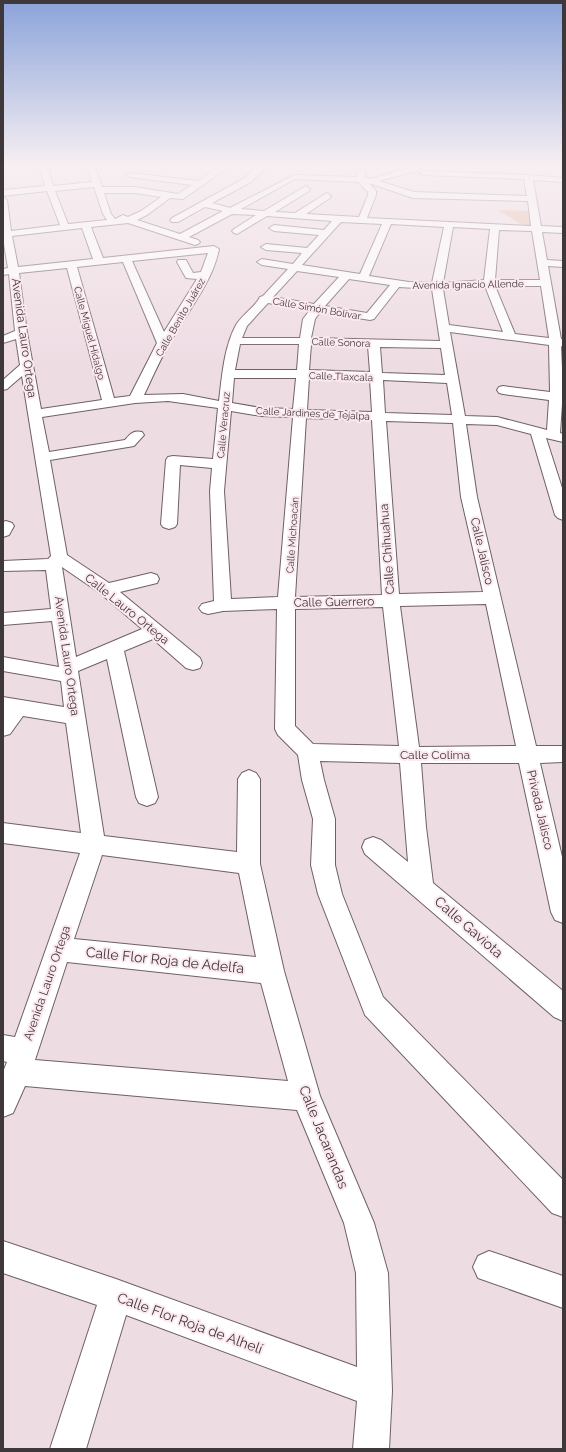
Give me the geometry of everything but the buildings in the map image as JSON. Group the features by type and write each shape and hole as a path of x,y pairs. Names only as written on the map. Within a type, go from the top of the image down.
{"street":[{"path":"6,237 37,232"},
{"path":"88,232 99,261"},
{"path":"144,232 146,237"},
{"path":"165,232 214,249"},
{"path":"182,237 192,232"},
{"path":"313,232 326,233"},
{"path":"363,278 383,232"},
{"path":"437,286 451,232"},
{"path":"495,232 489,283 510,335"},
{"path":"537,232 546,283 547,299 559,342 558,437"},
{"name":"Calle Veracruz","path":"215,607 217,491 224,406 234,341 242,325 264,299 311,251 326,233"},
{"name":"Avenida Lauro Ortega","path":"3,1103 14,1057 58,949 94,844 60,614 56,560 42,457 21,333 15,309 9,272 6,237"},
{"path":"266,248 311,251"},
{"path":"9,272 126,258 153,252 214,249"},
{"name":"Calle Benito Juárez","path":"135,399 163,343 204,275 214,253 214,249"},
{"path":"126,258 163,343"},
{"path":"182,262 190,276 204,275"},
{"name":"Avenida Ignacio Allende","path":"262,262 396,284 437,286 489,283 546,283"},
{"path":"542,263 563,264"},
{"name":"Calle Miguel Hidalgo","path":"71,264 109,403"},
{"name":"Calle Michoacán","path":"308,752 285,729 286,603 304,374 305,341 309,319 346,276"},
{"name":"Calle Simón Bolívar","path":"264,299 370,317 396,284"},
{"name":"Calle Jalisco","path":"437,286 443,328 453,379 469,497 527,754"},
{"path":"547,299 563,300"},
{"path":"443,328 559,342"},
{"path":"3,340 21,333"},
{"name":"Calle Sonora","path":"234,341 374,342 447,345"},
{"name":"Calle Chihuahua","path":"374,342 391,600 410,755 415,827 422,887"},
{"path":"3,386 27,366"},
{"name":"Calle Tlaxcala","path":"228,374 304,374 453,379"},
{"path":"503,390 559,389"},
{"name":"Calle Jardines de Tejalpa","path":"35,414 135,399 183,398 261,412 497,421 558,437"},
{"path":"538,432 563,514"},
{"path":"42,457 129,443 137,435"},
{"path":"169,524 173,460 219,464"},
{"path":"3,566 56,560"},
{"name":"Calle Lauro Ortega","path":"56,560 106,589 193,663"},
{"path":"106,589 151,579"},
{"name":"Calle Guerrero","path":"215,607 286,603 493,598"},
{"path":"3,620 60,614"},
{"path":"3,664 69,671 114,648 155,630"},
{"path":"114,648 147,797"},
{"path":"3,728 11,706 76,717"},
{"path":"308,752 313,780 324,819 323,865 330,894 374,1006 563,1202"},
{"name":"Calle Colima","path":"308,752 410,755 563,754"},
{"name":"Privada Jalisco","path":"527,754 563,912"},
{"name":"Calle Jacarandas","path":"249,779 249,864 271,971 306,1097 359,1223 372,1273 375,1391 371,1449"},
{"path":"3,833 249,864"},
{"name":"Calle Gaviota","path":"373,847 563,1008"},
{"name":"Calle Flor Roja de Adelfa","path":"58,949 271,971"},
{"path":"14,1057 306,1097"},
{"name":"Calle Flor Roja de Alhelí","path":"3,1257 116,1295 375,1391"},
{"path":"489,1267 563,1292"},
{"path":"68,1449 116,1295"}]}
